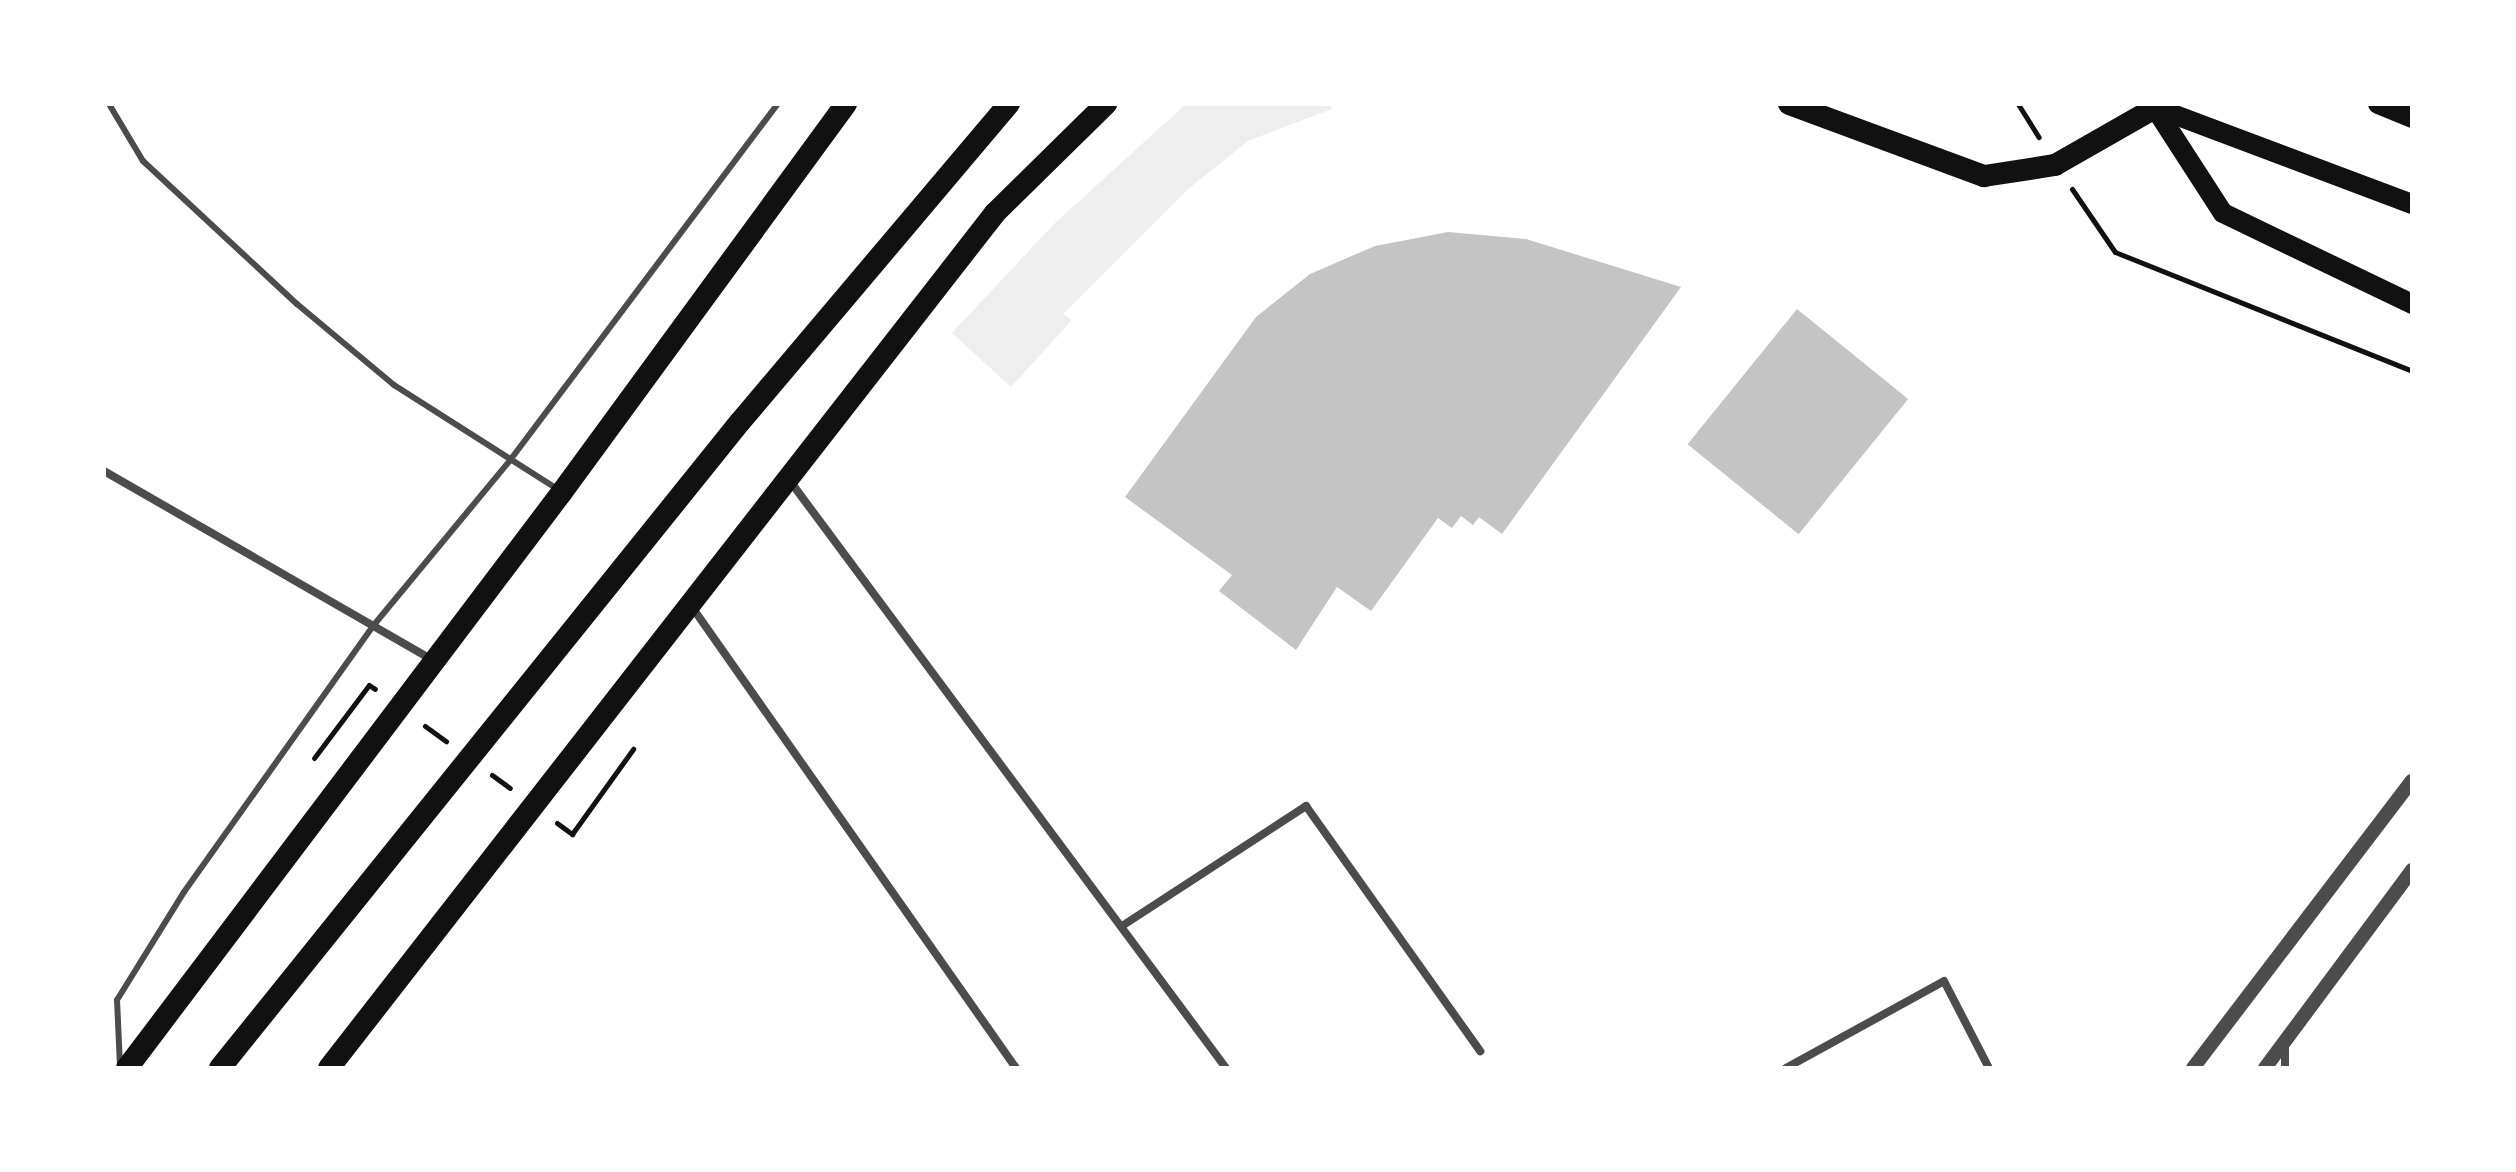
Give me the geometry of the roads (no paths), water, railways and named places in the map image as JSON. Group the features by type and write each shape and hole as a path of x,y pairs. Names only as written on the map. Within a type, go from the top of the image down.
{"highway":[{"path":"127,1068 562,492 846,104"},
{"path":"220,1068 740,422 1009,104"},
{"path":"984,133 1020,104"},
{"path":"329,1068 689,603 790,481 995,213 1106,104"},
{"path":"1789,104 1984,176 2055,165 2151,106"}],"main road":[{"path":"2378,104 2412,118"},
{"path":"2151,106 2412,204"},
{"path":"2151,106 2223,213 2412,304"}],"street":[{"path":"104,471 435,661"},
{"path":"790,481 1226,1068"},
{"path":"689,603 1016,1068"},
{"path":"2193,1068 2412,781"},
{"path":"1122,926 1306,806 1480,1051"},
{"path":"2265,1068 2412,870"},
{"path":"1786,1068 1944,981 1989,1068"},
{"path":"2285,1040 2285,1068"}],"lane":[{"path":"109,104 143,161 297,304 394,385 562,492"},
{"path":"120,1068 117,1000 184,892 373,626 511,459 778,104"}]}
